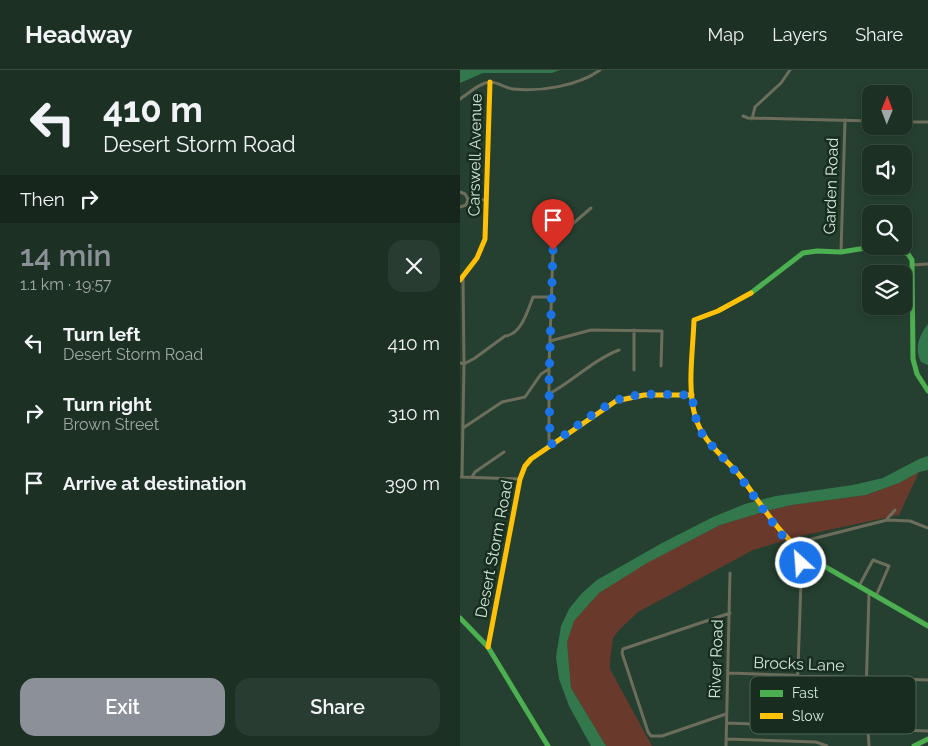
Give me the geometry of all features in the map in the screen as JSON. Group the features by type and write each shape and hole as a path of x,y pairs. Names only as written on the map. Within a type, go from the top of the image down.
{"street":[{"path":"460,99 478,86 490,82 512,89 537,89 588,78 600,70"},
{"path":"752,118 755,107 781,83 790,70"},
{"name":"Carswell Avenue","path":"461,279 484,246 490,82"},
{"path":"743,116 752,118 862,121"},
{"name":"Garden Road","path":"841,252 846,120"},
{"path":"912,122 928,122"},
{"path":"460,192 465,194 468,199"},
{"path":"468,199 487,200"},
{"path":"460,207 466,205 468,199"},
{"path":"552,444 550,440 549,369 553,250 561,234 591,208"},
{"path":"927,625 802,552 781,534 775,523 748,488 703,436 695,416 692,395 694,320 718,311 747,296 803,253 817,251 841,252 866,248 893,250 908,254 912,258 911,265 928,264"},
{"path":"461,279 461,477 520,478"},
{"path":"462,363 475,358 504,336 509,336 516,330 526,316 533,297 551,297"},
{"path":"912,312 913,359 917,374 928,391"},
{"path":"550,341 591,330 662,331 661,366"},
{"path":"634,330 634,370"},
{"path":"549,394 564,386 602,358 619,350"},
{"path":"462,428 502,402 525,397 541,374 549,369"},
{"name":"Desert Storm Road","path":"488,647 520,478 525,466 531,459 609,405 625,398 645,395 692,395"},
{"path":"472,477 475,472 504,452"},
{"path":"887,520 894,510"},
{"path":"798,676 802,552 808,540 887,520 910,521 928,528"},
{"path":"859,587 873,560 889,566 876,596"},
{"name":"River Road","path":"726,746 730,573"},
{"path":"867,676 869,592"},
{"path":"726,714 662,736 651,736 622,654 623,649 730,613"},
{"path":"460,618 488,647 514,687 548,746"},
{"name":"Brocks Lane","path":"729,673 798,676"},
{"path":"727,723 750,724"},
{"path":"726,739 816,742 828,746"},
{"path":"914,746 928,739"}],"shaded area":[{"path":"460,70 560,70 552,73 483,73 460,83"},
{"path":"928,324 928,365 921,362 918,342"},
{"path":"928,456 928,470 919,472 899,483 866,495 792,505 720,525 647,563 599,593 574,621 567,642 571,688 606,746 591,746 569,706 559,679 556,657 561,626 569,609 582,593 597,580 662,543 713,517 745,504 776,496 853,485 883,478"},
{"path":"919,472 899,515 800,536 753,550 638,612 613,638 610,669 652,746 606,746 571,688 567,642 574,621 599,593 646,563 720,525 792,505 866,495 899,483"}],"traffic: fast":[{"path":"751,293 803,253 817,251 841,252 866,248 893,249 908,254 912,260 913,359 917,374 928,391"},
{"path":"817,562 928,626"},
{"path":"460,618 488,647 548,746"},
{"path":"914,746 928,739"}],"traffic: slow":[{"path":"460,280 477,258 485,239 490,82"},
{"path":"751,293 718,311 694,320 691,393 695,416 708,441 741,477 775,524 794,545 817,562"},
{"path":"488,647 520,479 525,466 531,459 616,401 644,395 692,395"}],"route":[{"path":"553,250 551,264 549,394 550,440 552,444 616,401 645,395 692,395 695,416 703,436 738,474 775,523 781,534 802,552 801,563"}]}
